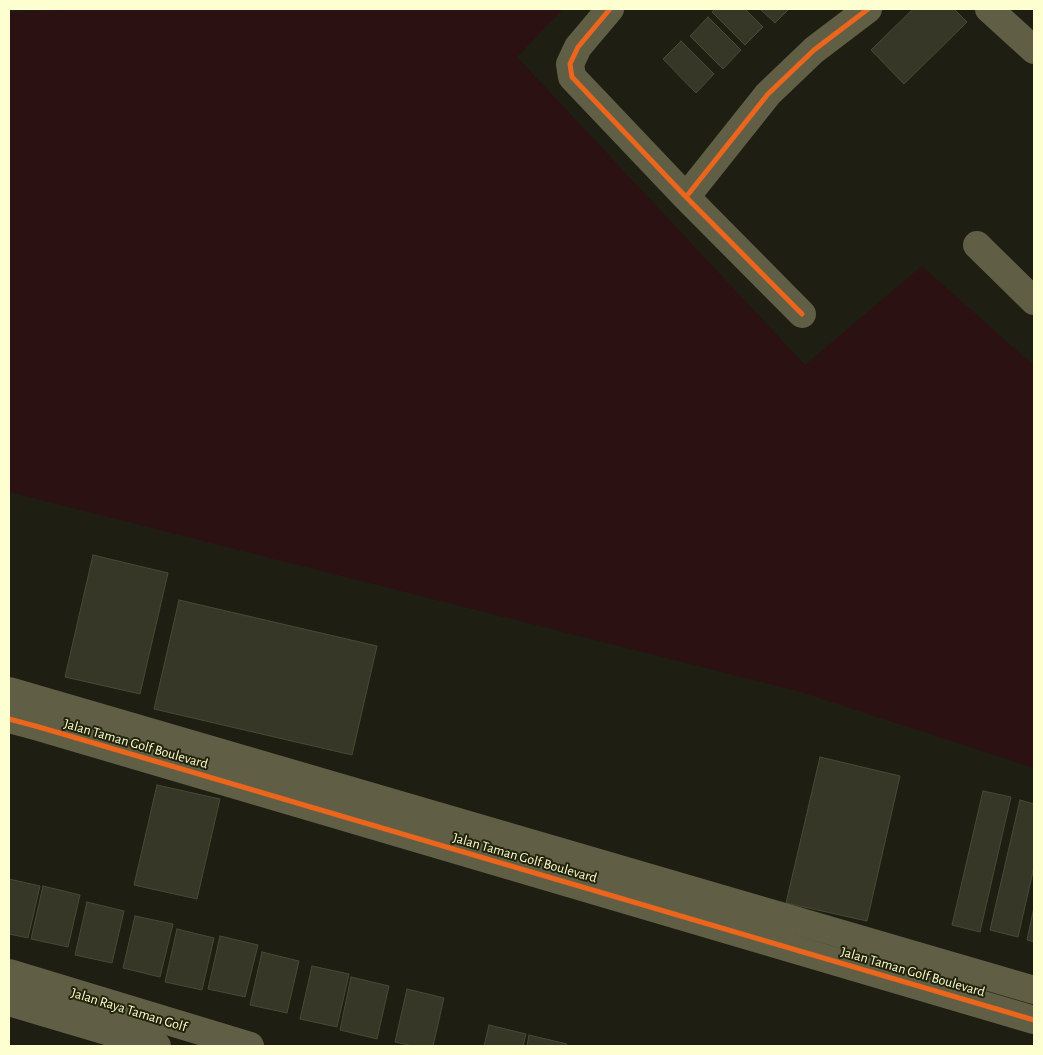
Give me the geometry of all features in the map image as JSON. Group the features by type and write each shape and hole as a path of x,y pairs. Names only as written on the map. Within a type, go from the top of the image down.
{"street":[{"path":"610,9 578,47 570,64 572,78 802,314"},
{"path":"686,197 768,94 814,50 868,9"},
{"path":"989,9 1034,50"},
{"path":"978,245 1034,301"},
{"name":"Jalan Taman Golf Boulevard","path":"9,691 43,715 1034,1020"},
{"name":"Jalan Taman Golf Boulevard","path":"9,719 43,715 1034,990"},
{"name":"Jalan Raya Taman Golf","path":"10,980 250,1046"},
{"name":"Jalan Raya Taman Golf","path":"9,1002 158,1046"}],"shaded area":[{"path":"93,9 563,9 517,57 805,365 922,266 1034,366 1034,768 801,692 9,492 9,12"}],"building":[{"path":"715,9 745,9 763,27 745,45 712,12"},
{"path":"760,9 789,9 775,23"},
{"path":"913,9 954,9 967,22 904,84 871,50"},
{"path":"708,17 741,50 723,69 690,36"},
{"path":"681,41 714,74 696,93 663,59"},
{"path":"93,555 168,573 140,694 65,677"},
{"path":"179,600 377,646 352,755 154,709"},
{"path":"820,757 900,776 867,921 786,903"},
{"path":"157,785 220,799 197,899 134,885"},
{"path":"983,791 1011,797 980,932 952,925"},
{"path":"1020,800 1034,804 1034,867 1018,937 990,930"},
{"path":"9,879 40,886 28,938 9,934"},
{"path":"43,886 80,895 68,947 31,939"},
{"path":"87,902 124,911 112,963 75,955"},
{"path":"1034,907 1034,942 1027,940"},
{"path":"135,916 173,924 160,977 123,968"},
{"path":"177,929 214,938 202,990 165,982"},
{"path":"220,936 258,945 245,997 208,989"},
{"path":"262,952 299,961 287,1013 250,1005"},
{"path":"312,966 349,974 337,1027 300,1019"},
{"path":"351,977 389,986 377,1039 340,1030"},
{"path":"407,989 444,998 433,1046 413,1046 395,1042"},
{"path":"489,1025 526,1034 523,1046 484,1046"},
{"path":"529,1035 567,1044 566,1046 527,1046"}],"cycle path":[{"path":"610,9 578,47 570,64 572,77 686,197 802,314"},
{"path":"686,197 768,94 814,50 868,9"},
{"path":"9,719 1034,1020"}]}
